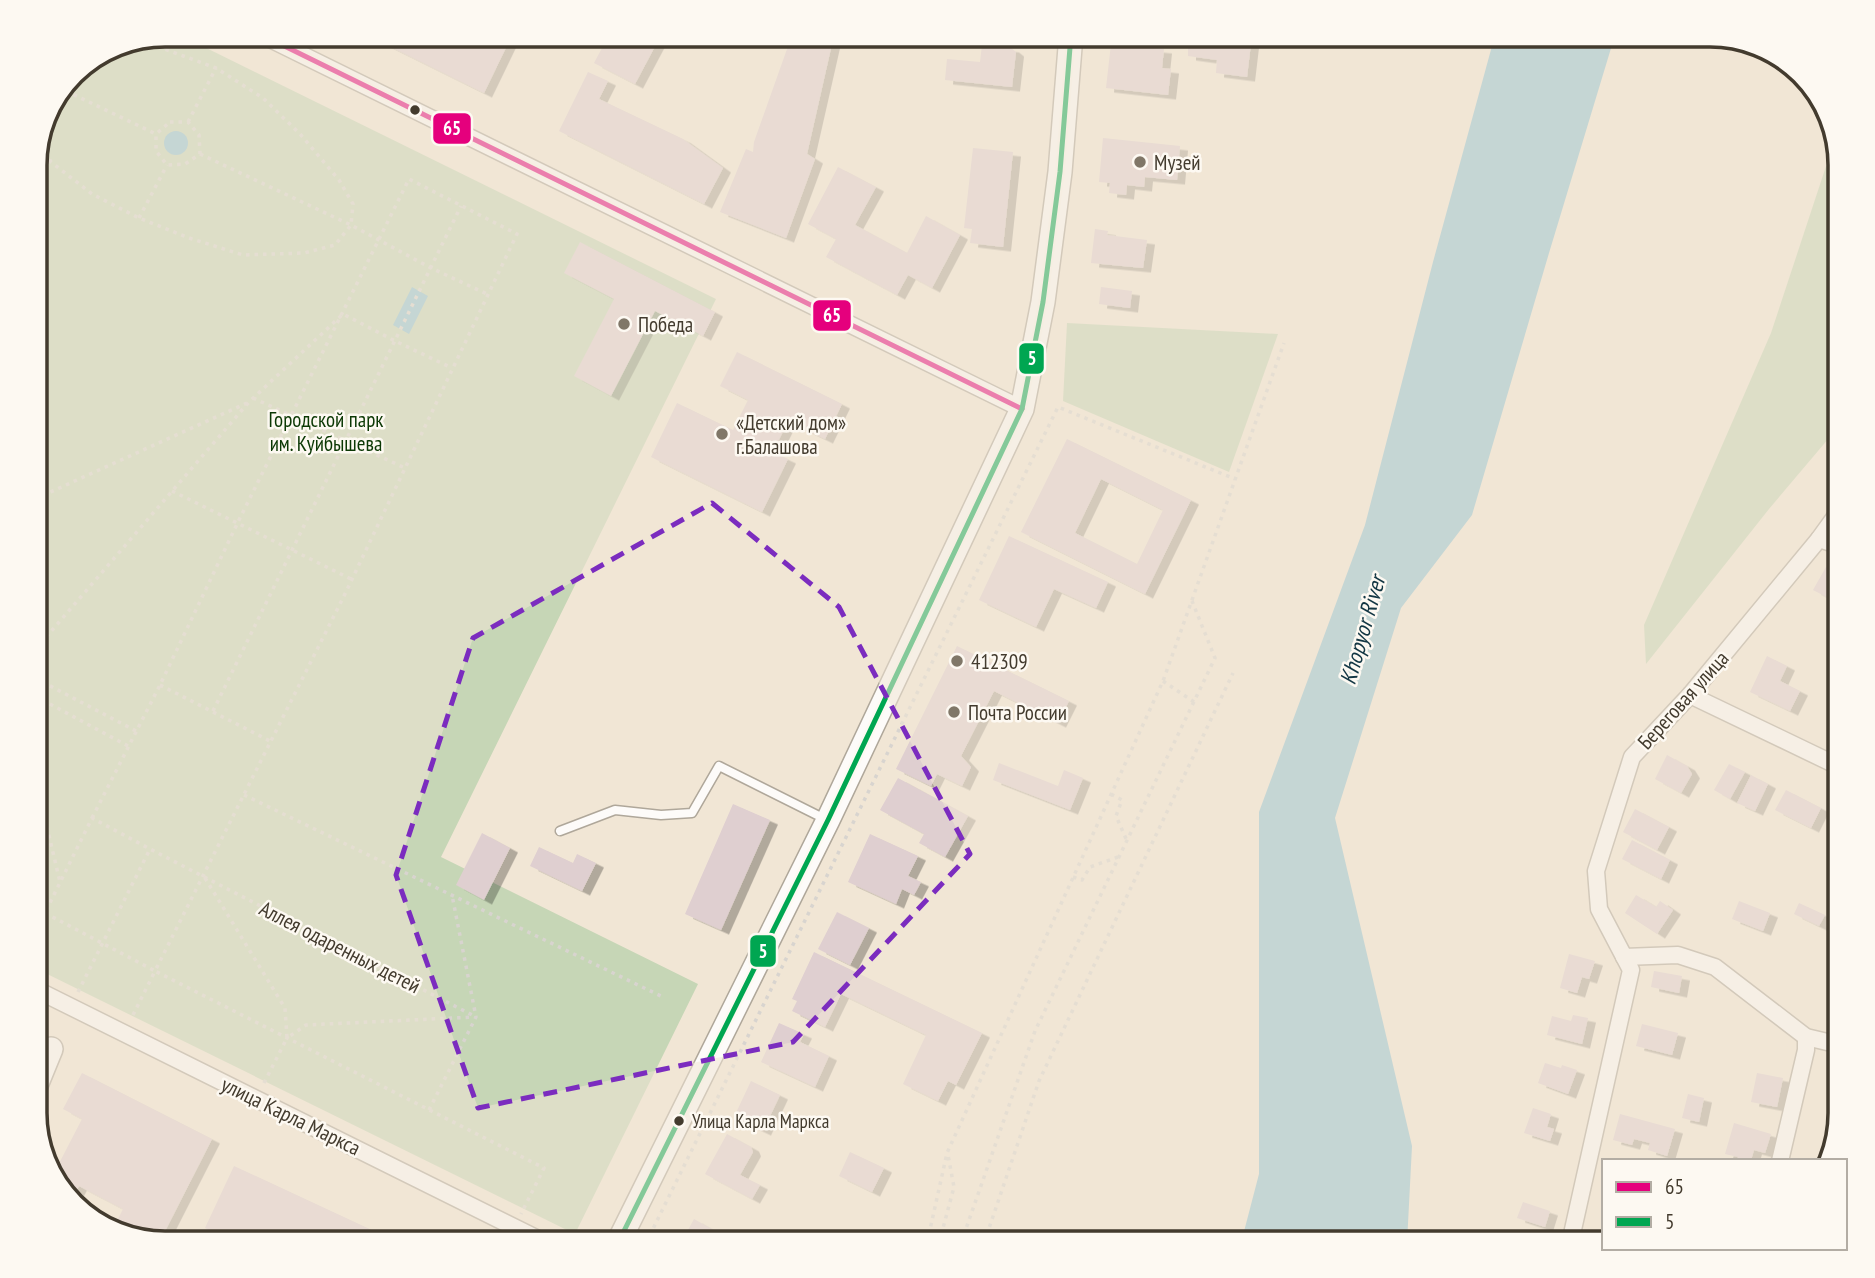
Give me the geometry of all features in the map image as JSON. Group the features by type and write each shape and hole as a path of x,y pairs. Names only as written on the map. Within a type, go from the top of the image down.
{"street":[{"path":"286,47 1022,410"},
{"path":"624,1231 828,820 1022,410 1045,289 1060,172 1070,47"},
{"name":"Береговая улица","path":"1573,1231 1631,970 1599,909 1596,871 1632,757 1690,695 1828,527"},
{"path":"1819,540 1828,543"},
{"path":"1690,695 1828,761"},
{"path":"1624,957 1678,955 1715,967 1806,1037 1828,1042"},
{"name":"улица Карла Маркса","path":"48,996 522,1231"},
{"path":"1780,1159 1806,1050 1806,1037"},
{"path":"48,1056 51,1049"}],"lane":[{"path":"560,831 615,810 661,816 692,813 719,766 828,820"}],"path":[{"path":"48,157 92,194 139,218 243,255 303,253 335,245 351,225 353,204 339,180 300,134 263,97 216,68 160,47"},
{"path":"188,122 216,68"},
{"path":"72,94 156,134"},
{"path":"170,122 188,122 199,135 200,154 185,164 167,164 156,152 156,134 170,122"},
{"path":"200,154 351,225 431,268 487,294"},
{"path":"139,218 167,164"},
{"path":"48,907 410,179 517,234 351,579 123,1033"},
{"path":"213,711 461,206"},
{"path":"343,314 452,368"},
{"path":"48,635 249,402 343,314"},
{"path":"930,1231 947,1153 1163,681 1284,343"},
{"path":"253,398 405,468"},
{"path":"48,493 249,402"},
{"path":"652,1231 1058,407 1235,479"},
{"path":"172,491 351,579"},
{"path":"965,1231 1035,1031 1215,658 1192,601"},
{"path":"988,1231 1039,1081 1233,673"},
{"path":"1163,681 1194,702"},
{"path":"48,685 136,731"},
{"path":"160,685 271,741"},
{"path":"48,703 128,746"},
{"path":"1111,794 1122,800 1116,816 1127,841"},
{"path":"244,795 665,998"},
{"name":"Аллея одаренных детей","path":"92,818 476,1017"},
{"path":"48,833 60,884"},
{"path":"71,1007 150,849"},
{"path":"1073,877 1082,880 1090,867 1119,856"},
{"path":"203,876 285,1009 287,1038"},
{"path":"429,1110 476,1017 452,895"},
{"path":"48,915 544,1168 514,1227"},
{"path":"256,1099 287,1038 306,1025 476,1017"},
{"path":"942,1231 954,1187 947,1153"}],"highlighted area":[{"path":"712,503 839,607 970,854 793,1042 478,1108 396,875 473,638"}],"green space":[{"name":"Городской парк им. Куйбышева","path":"204,47 716,299 441,857 698,984 576,1231 569,1231 48,974 48,158 51,135 59,113 72,94 106,63 128,54 150,48"},
{"path":"1828,161 1828,439 1646,664 1644,625 1771,333"},
{"path":"1067,323 1278,334 1229,472 1063,401"}],"water":[{"name":"Khopyor River","path":"1492,47 1611,47 1472,515 1401,608 1335,818 1412,1146 1408,1231 1244,1231 1259,1174 1259,812 1365,525"},
{"path":"176,131 185,134 188,143 185,152 176,155 167,152 164,143 167,134"},
{"path":"412,287 428,296 409,334 393,325"}],"building":[{"path":"391,47 506,47 484,93"},
{"path":"603,47 655,47 635,84 594,63"},
{"path":"788,47 831,47 807,154 815,159 786,238 720,212 746,149 753,152 754,142"},
{"path":"982,47 1011,48 1016,52 1012,87 945,80 947,59 980,62"},
{"path":"1111,47 1164,49 1162,68 1171,69 1168,95 1106,88"},
{"path":"1188,47 1251,47 1247,77 1216,73 1217,60 1188,56"},
{"path":"588,72 608,81 599,99 683,139 723,168 704,204 559,131"},
{"name":"Музей","path":"1103,138 1180,146 1177,180 1145,177 1144,187 1127,185 1126,195 1109,193 1110,183 1099,182"},
{"path":"973,148 1013,152 1003,247 970,243 972,229 964,228"},
{"path":"838,167 876,187 855,225 907,253 926,216 960,235 932,288 908,275 897,295 826,257 836,239 808,224"},
{"path":"1095,229 1108,231 1107,235 1147,240 1143,268 1091,263"},
{"name":"Победа","path":"580,242 715,312 703,336 655,311 611,396 574,376 614,299 564,273"},
{"path":"1101,287 1132,291 1130,308 1099,304"},
{"name":"«Детский дом» г.Балашова","path":"737,352 842,404 825,439 788,421 773,452 788,459 762,512 651,457 677,403 733,430 748,400 720,386"},
{"path":"1067,439 1191,500 1145,594 1021,532","holes":["1101,479 1163,510 1137,564 1075,533"]},
{"path":"1009,536 1108,582 1096,608 1054,589 1036,627 979,600"},
{"path":"1826,567 1828,568 1828,598 1813,590"},
{"name":"Почта России","path":"957,646 1069,701 1058,723 994,691 961,756 971,767 962,786 937,774 931,786 896,769"},
{"path":"1767,656 1787,666 1780,681 1800,691 1790,711 1750,692"},
{"path":"1667,755 1687,766 1692,774 1681,793 1655,779"},
{"path":"999,763 1058,786 1064,770 1083,778 1070,810 993,780"},
{"path":"1729,764 1745,772 1730,799 1714,790"},
{"path":"1751,775 1768,784 1755,811 1737,803"},
{"path":"898,778 968,816 945,857 919,843 924,834 880,810"},
{"path":"1786,790 1821,808 1811,828 1775,810"},
{"path":"733,804 770,820 721,930 685,914"},
{"path":"1635,809 1669,827 1657,850 1623,832"},
{"path":"482,833 510,848 484,900 456,885"},
{"path":"870,834 918,856 908,876 921,882 914,895 902,889 896,904 848,882"},
{"path":"1632,840 1670,860 1661,879 1622,859"},
{"path":"539,847 573,863 577,854 596,863 582,891 530,866"},
{"path":"1636,895 1656,907 1660,901 1673,910 1657,934 1625,913"},
{"path":"1739,901 1770,913 1763,931 1732,919"},
{"path":"1799,903 1825,915 1819,926 1794,914"},
{"path":"837,912 869,928 850,965 818,949"},
{"path":"814,952 982,1033 956,1085 948,1081 938,1101 903,1084 926,1035 841,994 825,1027 792,1011 797,1001 792,999"},
{"path":"1569,954 1595,961 1589,979 1582,977 1577,993 1560,988"},
{"path":"1654,971 1682,976 1679,993 1651,987"},
{"path":"1573,1015 1588,1018 1582,1044 1547,1035 1552,1016 1571,1021"},
{"path":"779,1023 804,1034 800,1042 829,1056 815,1087 761,1062"},
{"path":"1642,1024 1678,1033 1672,1055 1636,1046"},
{"path":"1545,1063 1577,1070 1568,1094 1538,1083"},
{"path":"82,1073 212,1139 165,1231 150,1230 117,1220 123,1209 79,1186 77,1190 59,1164 82,1119 63,1109"},
{"path":"1757,1073 1783,1078 1777,1107 1751,1102"},
{"path":"751,1081 780,1095 763,1131 734,1117"},
{"path":"1688,1094 1704,1098 1699,1122 1682,1118"},
{"path":"1533,1108 1551,1114 1547,1127 1554,1129 1550,1141 1524,1133"},
{"path":"1620,1114 1675,1129 1667,1156 1648,1150 1650,1143 1634,1139 1632,1145 1613,1140"},
{"path":"1734,1123 1771,1134 1765,1153 1754,1150 1751,1159 1738,1159 1725,1154"},
{"path":"727,1134 751,1147 753,1152 740,1175 760,1185 752,1199 705,1174"},
{"path":"850,1152 884,1168 872,1192 839,1176"},
{"path":"234,1166 374,1231 211,1231 205,1228"},
{"path":"1523,1202 1550,1211 1545,1227 1517,1218"},
{"path":"694,1219 715,1231 688,1231"}],"transit line":[{"name":"65","path":"286,47 1022,409"},
{"name":"5","path":"624,1231 828,820 1022,409 1043,302 1060,172 1070,47"}],"place":[{"name":"Музей","path":"1140,162"},
{"name":"Победа","path":"624,324"},
{"name":"«Детский дом» г.Балашова","path":"722,434"},
{"name":"412309","path":"957,661"},
{"name":"Почта России","path":"954,712"},
{"name":"Улица Карла Маркса","path":"679,1121"}]}
